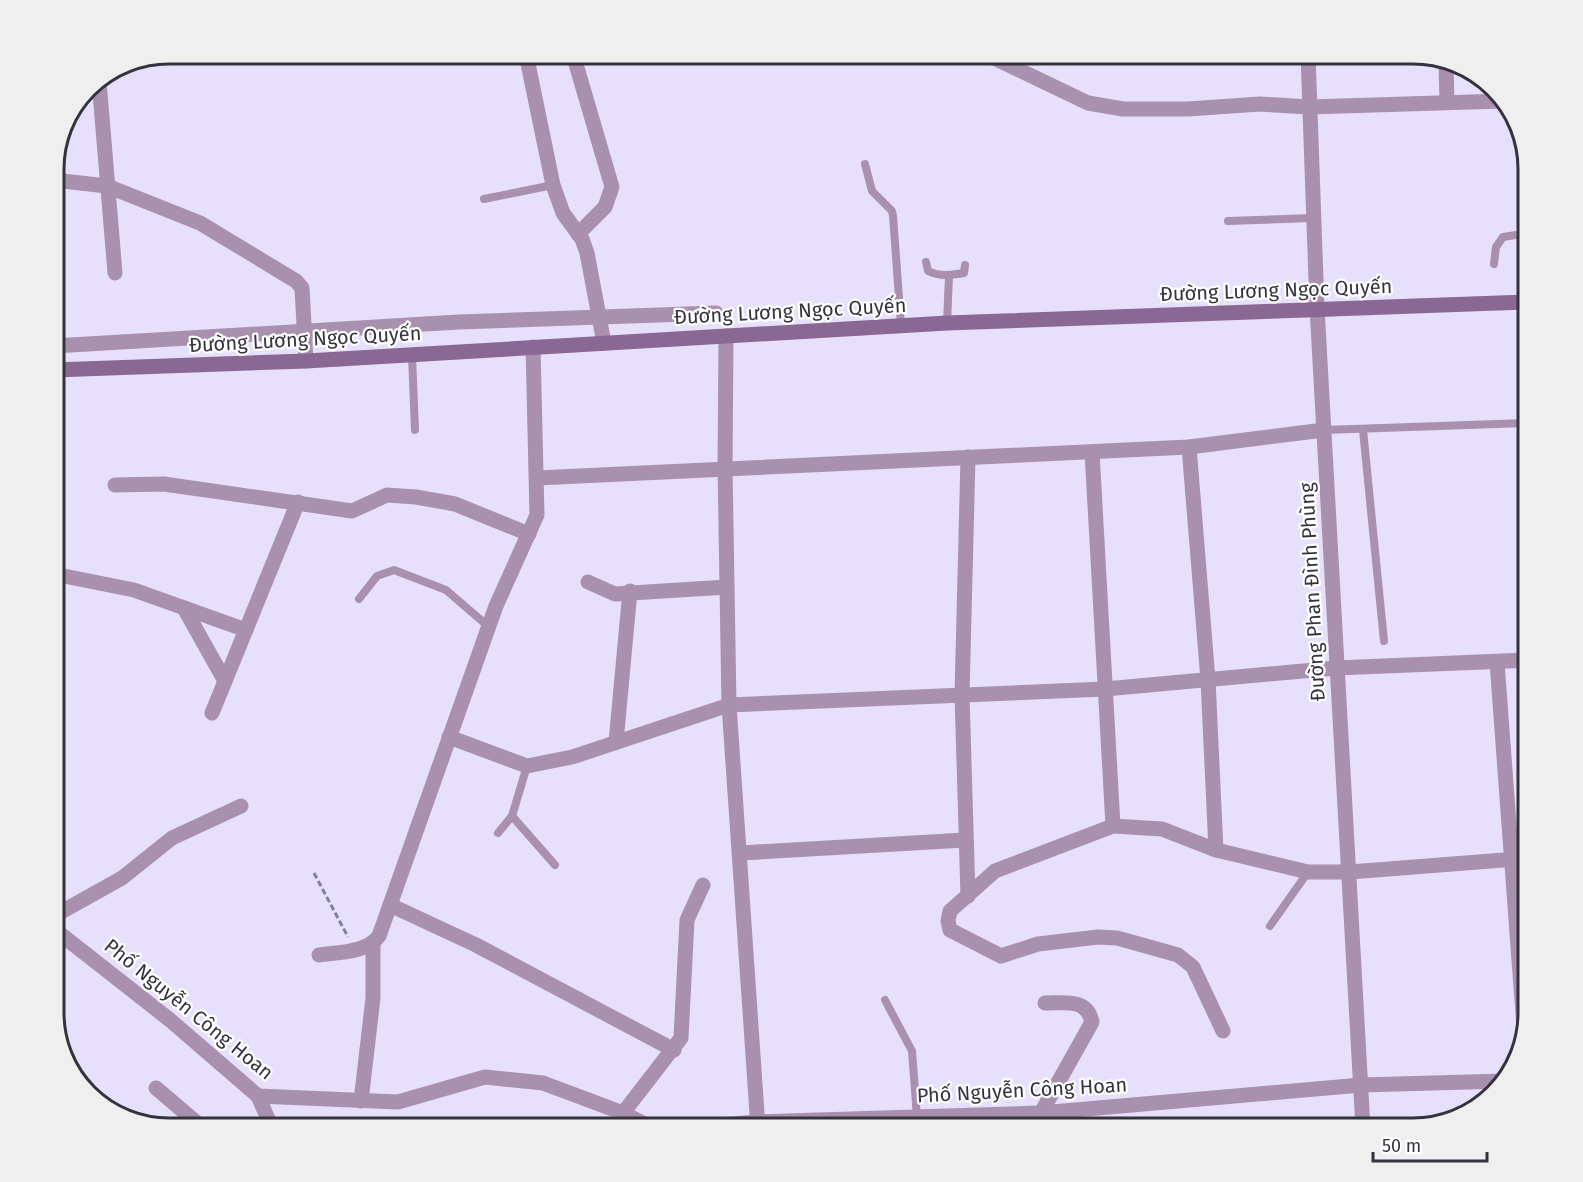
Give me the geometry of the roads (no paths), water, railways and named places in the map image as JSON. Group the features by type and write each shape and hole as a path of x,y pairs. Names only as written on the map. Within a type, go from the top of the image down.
{"main road":[{"name":"Đường Lương Ngọc Quyến","path":"65,370 306,361 901,325 1518,302"}],"street":[{"path":"1007,64 1088,104 1123,109 1188,109 1260,104 1309,106 1493,101"},
{"name":"Đường Phan Đình Phùng","path":"1308,64 1317,308 1363,1118"},
{"path":"528,65 553,185 563,213 578,234 587,253 604,343"},
{"path":"576,65 612,187 605,207 578,234"},
{"path":"1446,70 1447,102"},
{"path":"100,91 114,273"},
{"path":"65,181 107,186 200,223 296,281 302,288 306,361"},
{"path":"65,345 305,333 459,322 716,313"},
{"path":"726,336 725,467 729,705 758,1118"},
{"path":"319,955 366,947 379,936 489,627 537,515 533,347"},
{"path":"537,478 725,467 1189,447 1324,430"},
{"path":"1189,447 1208,680 1216,850"},
{"path":"1092,452 1113,826"},
{"path":"968,457 962,695 968,896"},
{"path":"114,485 164,484 352,511 387,495 416,497 454,504 529,534"},
{"path":"212,713 298,502"},
{"path":"65,576 134,590 246,630"},
{"path":"588,582 609,593 727,587"},
{"path":"616,742 630,591"},
{"path":"184,608 225,681"},
{"path":"449,737 527,766 572,758 729,705 1106,689 1336,668 1518,661"},
{"path":"1497,662 1518,956"},
{"path":"65,910 122,878 172,838 241,806"},
{"path":"1223,1031 1193,967 1178,955 1117,938 1098,937 1038,944 1001,956 950,930 948,921 950,911 995,871 1113,826 1162,829 1216,850 1308,872 1350,872 1518,859"},
{"path":"740,853 965,840"},
{"path":"626,1118 624,1113 674,1050 683,1032 687,920 704,885"},
{"path":"390,905 476,945 674,1050"},
{"name":"Phố Nguyễn Công Hoan","path":"65,938 170,1020 258,1096 398,1102 485,1077 543,1083 633,1118"},
{"path":"361,1101 373,998 366,947"},
{"path":"1043,1118 1092,1022 1088,1010 1082,1005 1074,1002 1045,1003"},
{"name":"Phố Nguyễn Công Hoan","path":"1068,1118 1361,1085 1493,1081"},
{"path":"156,1088 191,1118"},
{"path":"258,1096 268,1118"},
{"name":"Phố Nguyễn Công Hoan","path":"897,1118 948,1118"}],"lane":[{"path":"865,164 872,191 892,211 901,325"},
{"path":"484,199 553,185"},
{"path":"1227,222 1313,218"},
{"path":"1494,264 1496,247 1503,237 1518,235"},
{"path":"926,262 928,271 932,274 948,276 964,273 966,265"},
{"path":"947,323 948,276"},
{"path":"412,355 416,430"},
{"path":"1324,430 1518,423"},
{"path":"1363,430 1384,641"},
{"path":"359,599 377,576 394,570 446,590 489,627"},
{"path":"498,833 512,816 527,766"},
{"path":"512,816 555,865"},
{"path":"1270,926 1308,872"},
{"path":"885,1000 912,1051 917,1117"}]}
